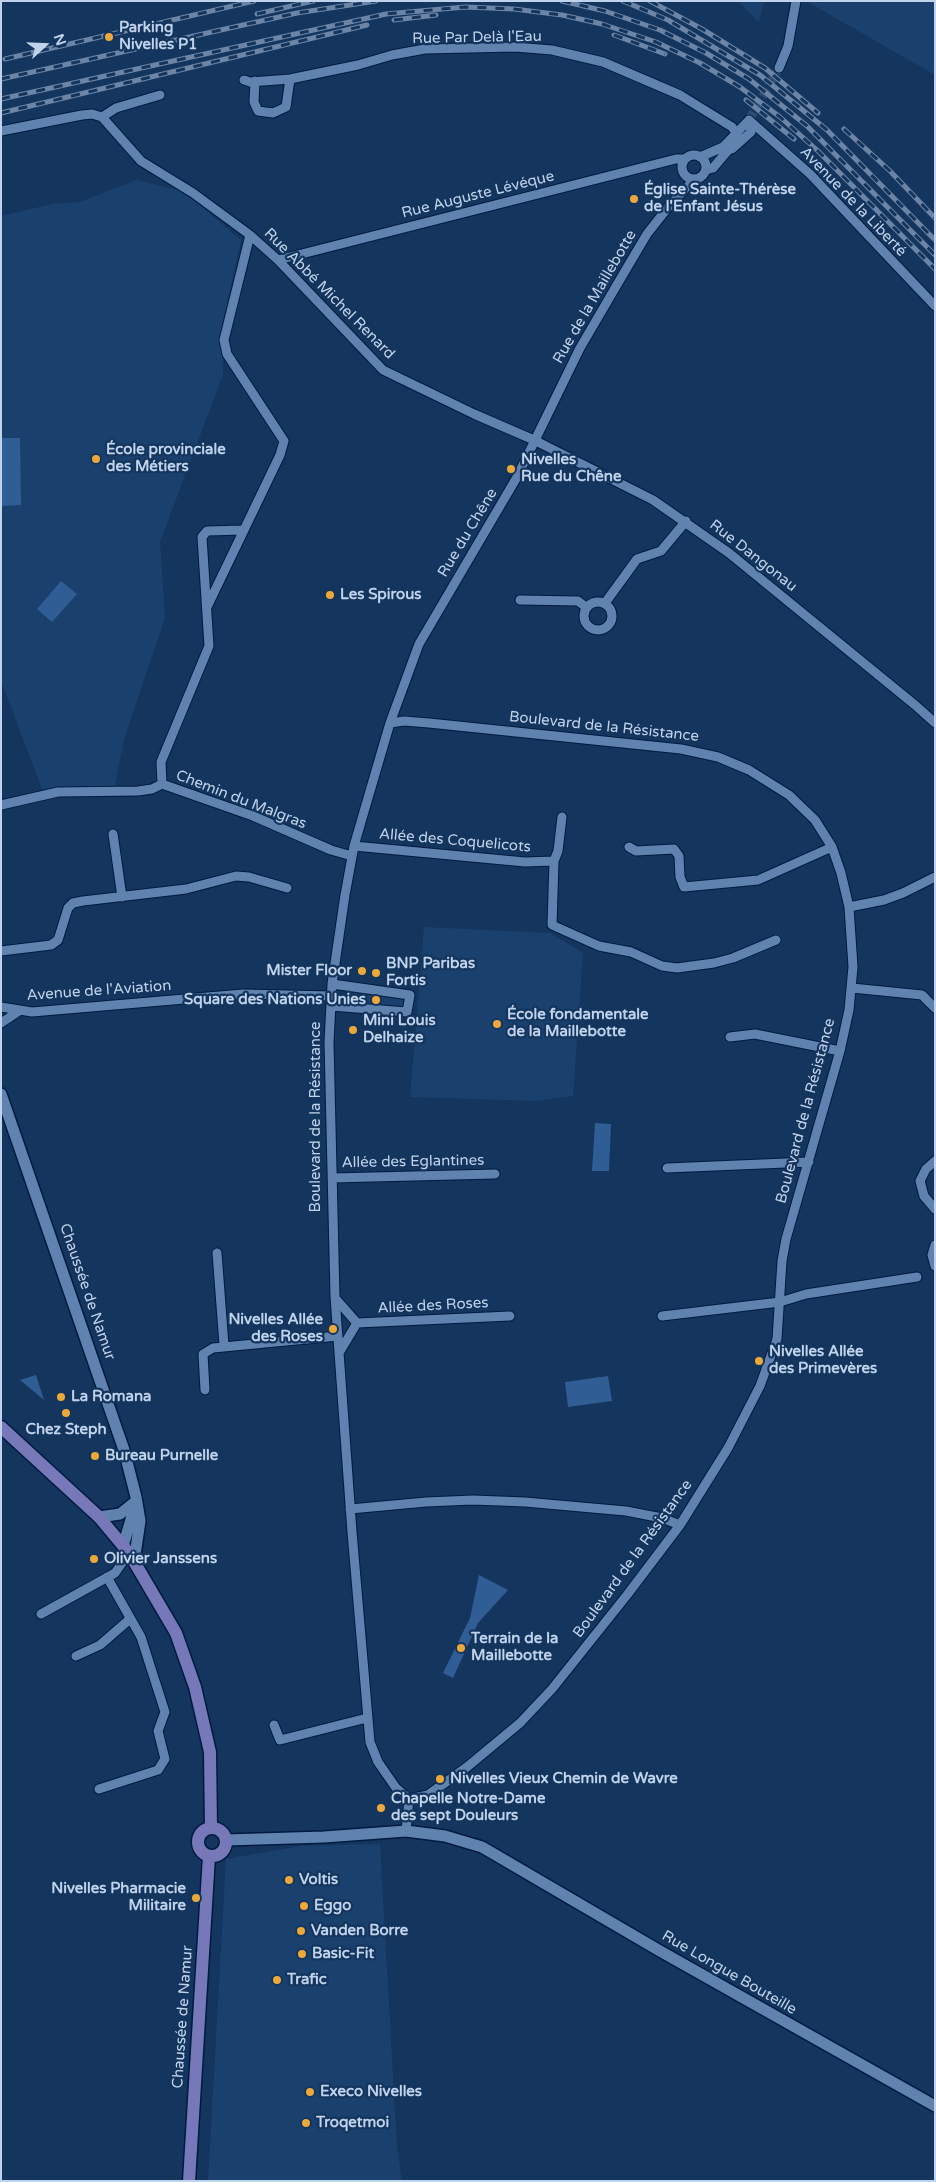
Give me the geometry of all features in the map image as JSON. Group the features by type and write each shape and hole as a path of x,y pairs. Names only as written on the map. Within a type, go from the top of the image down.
{"main road":[{"path":"1,1426 99,1518 129,1554 176,1633 196,1686 210,1752 211,1828"},
{"path":"211,1828 218,1829 224,1834 226,1840 226,1847 216,1856 204,1853 198,1843 200,1836 205,1830 211,1828"},
{"name":"Chaussée de Namur","path":"189,2181 210,1856"}],"street":[{"path":"778,68 788,46 796,1"},
{"name":"Rue Par Delà l'Eau","path":"244,80 290,79 425,49 515,48 552,50 603,62 680,95 732,127 737,134"},
{"path":"256,81 254,102 258,111 273,113 286,107 290,79"},
{"path":"1,131 82,115 92,114 102,117 116,108 160,95"},
{"name":"Rue Abbé Michel Renard","path":"102,117 142,161 194,193 250,234 278,260 383,370 534,440"},
{"path":"700,157 723,147 749,120"},
{"path":"724,156 751,132 749,120"},
{"name":"Avenue de la Liberté","path":"749,120 810,174 935,306"},
{"path":"706,170 713,168 724,156 738,138 737,134"},
{"path":"692,155 700,157 706,164 706,170 703,175 690,179 684,173 682,167 685,159 692,155"},
{"name":"Rue Auguste Lévéque","path":"278,260 676,158 685,159"},
{"name":"Rue de la Maillebotte","path":"534,440 580,348 647,234 669,206 695,179"},
{"path":"208,607 243,530 280,456 284,441 227,354 224,340 250,234"},
{"name":"Rue Dangonau","path":"534,440 653,500 686,521 736,559 915,704 935,724"},
{"name":"Rue du Chêne","path":"390,723 408,671 425,633 505,499 534,440"},
{"path":"605,603 637,559 661,551 686,521"},
{"path":"162,784 161,762 209,646 208,607 202,537 207,531 243,530"},
{"path":"520,600 578,602 587,608"},
{"path":"595,603 605,603 611,609 609,624 600,629 590,628 585,620 584,611 595,603"},
{"name":"Boulevard de la Résistance","path":"404,721 429,723 681,749 718,757 749,770 789,795 814,820 832,848 841,873 849,907 853,942 852,988 840,1051 786,1239 782,1261 777,1339 760,1386 728,1448 680,1525 574,1664 520,1723 428,1795 409,1798 396,1788 378,1762 370,1742 334,1297 329,1042 331,996 354,846 390,723 404,721"},
{"name":"Chemin du Malgras","path":"1,805 58,792 145,790 162,784 253,816 331,850 352,856"},
{"path":"562,817 558,851 554,861 552,924 599,946 631,952 662,966 677,968 714,963 733,958 776,940"},
{"path":"113,834 122,896"},
{"name":"Allée des Coquelicots","path":"354,846 525,862 554,861"},
{"path":"629,847 636,851 674,849 679,856 680,877 684,887 758,880 832,848"},
{"path":"1,951 51,946 58,940 64,915 73,903 186,889 236,876 249,877 287,888"},
{"path":"849,907 884,900 935,877"},
{"path":"331,1006 407,1012 410,995 332,984"},
{"path":"852,988 922,995 935,1008"},
{"name":"Avenue de l'Aviation","path":"1,1007 32,1012 242,994 331,996"},
{"name":"Avenue de l'Aviation","path":"1,1023 19,1011"},
{"path":"730,1038 755,1034 840,1051"},
{"name":"Chaussée de Namur","path":"1,1094 124,1450 140,1521 129,1554"},
{"path":"935,1161 926,1168 920,1181 924,1196 935,1209"},
{"path":"667,1168 809,1162"},
{"name":"Allée des Eglantines","path":"332,1178 494,1174"},
{"path":"935,1245 932,1254 935,1266"},
{"path":"217,1253 224,1345"},
{"path":"662,1316 780,1302 806,1294 917,1277"},
{"name":"Allée des Roses","path":"334,1297 357,1323"},
{"name":"Allée des Roses","path":"357,1323 510,1316"},
{"name":"Allée des Roses","path":"339,1353 357,1323"},
{"path":"205,1390 203,1354 213,1348 224,1345 338,1336"},
{"path":"350,1509 473,1500 525,1502 626,1511 662,1518 680,1525"},
{"path":"99,1518 120,1514 136,1501"},
{"name":"Chaussée de Namur","path":"129,1554 136,1501"},
{"path":"41,1614 115,1573 129,1554"},
{"path":"99,1789 158,1770 165,1759 158,1731 165,1712 141,1637 107,1577"},
{"path":"76,1656 100,1645 130,1619"},
{"path":"274,1725 280,1740 367,1718"},
{"path":"226,1840 406,1831 409,1798"},
{"name":"Rue Longue Bouteille","path":"406,1831 445,1836 482,1847 935,2106"}],"shaded area":[{"path":"738,1 764,1 759,22"},
{"path":"806,1 935,1 935,75"},
{"name":"École provinciale des Métiers","path":"136,180 183,191 241,240 222,326 223,375 160,542 165,618 124,739 115,787 42,789 1,681 1,216 52,204 80,202"},
{"path":"1,438 20,438 21,505 1,506"},
{"path":"61,581 77,594 52,622 37,609"},
{"name":"École fondamentale de la Maillebotte","path":"424,927 550,933 583,953 573,1096 537,1101 410,1097"},
{"name":"Square des Nations Unies","path":"349,993 403,999 403,1008 349,1002"},
{"path":"595,1123 611,1124 609,1171 592,1171"},
{"path":"36,1375 44,1400 20,1380"},
{"path":"608,1376 612,1401 568,1407 565,1382"},
{"name":"Terrain de la Maillebotte","path":"479,1575 508,1590 478,1623 453,1678 443,1673 470,1618"},
{"path":"380,1844 397,2147 402,2181 208,2181 226,1859 300,1846"}],"tunnel":[{"path":"749,120 779,68"}],"railway":[{"path":"5,59 254,1"},
{"path":"257,14 313,1"},
{"path":"1,79 297,13 376,1"},
{"path":"562,1 605,11 660,30 706,53 749,79 807,126 935,255"},
{"path":"623,1 668,20 760,75 827,130 935,240"},
{"path":"650,1 702,29 765,68 818,113"},
{"path":"1,99 386,14 465,7 514,9 562,15 602,24 656,42 700,63 740,87 780,117 818,151 935,269"},
{"path":"394,20 436,15"},
{"path":"1,113 367,25"},
{"path":"614,35 665,54"},
{"path":"746,100 794,139"},
{"path":"844,129 890,171 935,218"}],"place":[{"name":"Parking Nivelles P1","path":"109,37"},
{"name":"Église Sainte-Thérèse de l'Enfant Jésus","path":"634,199"},
{"name":"École provinciale des Métiers","path":"96,459"},
{"name":"Nivelles Rue du Chêne","path":"511,469"},
{"name":"Les Spirous","path":"330,595"},
{"name":"Mister Floor","path":"362,971"},
{"name":"BNP Paribas Fortis","path":"376,973"},
{"name":"Square des Nations Unies","path":"376,1000"},
{"name":"École fondamentale de la Maillebotte","path":"497,1024"},
{"name":"Mini Louis Delhaize","path":"353,1030"},
{"name":"Nivelles Allée des Roses","path":"333,1329"},
{"name":"Nivelles Allée des Primevères","path":"759,1361"},
{"name":"La Romana","path":"61,1397"},
{"name":"Chez Steph","path":"66,1413"},
{"name":"Bureau Purnelle","path":"95,1456"},
{"name":"Olivier Janssens","path":"94,1559"},
{"name":"Terrain de la Maillebotte","path":"461,1648"},
{"name":"Nivelles Vieux Chemin de Wavre","path":"440,1779"},
{"name":"Chapelle Notre-Dame des sept Douleurs","path":"381,1808"},
{"name":"Voltis","path":"289,1880"},
{"name":"Nivelles Pharmacie Militaire","path":"196,1898"},
{"name":"Eggo","path":"304,1906"},
{"name":"Vanden Borre","path":"301,1931"},
{"name":"Basic-Fit","path":"302,1954"},
{"name":"Trafic","path":"277,1980"},
{"name":"Execo Nivelles","path":"310,2092"},
{"name":"Troqetmoi","path":"306,2123"}]}
